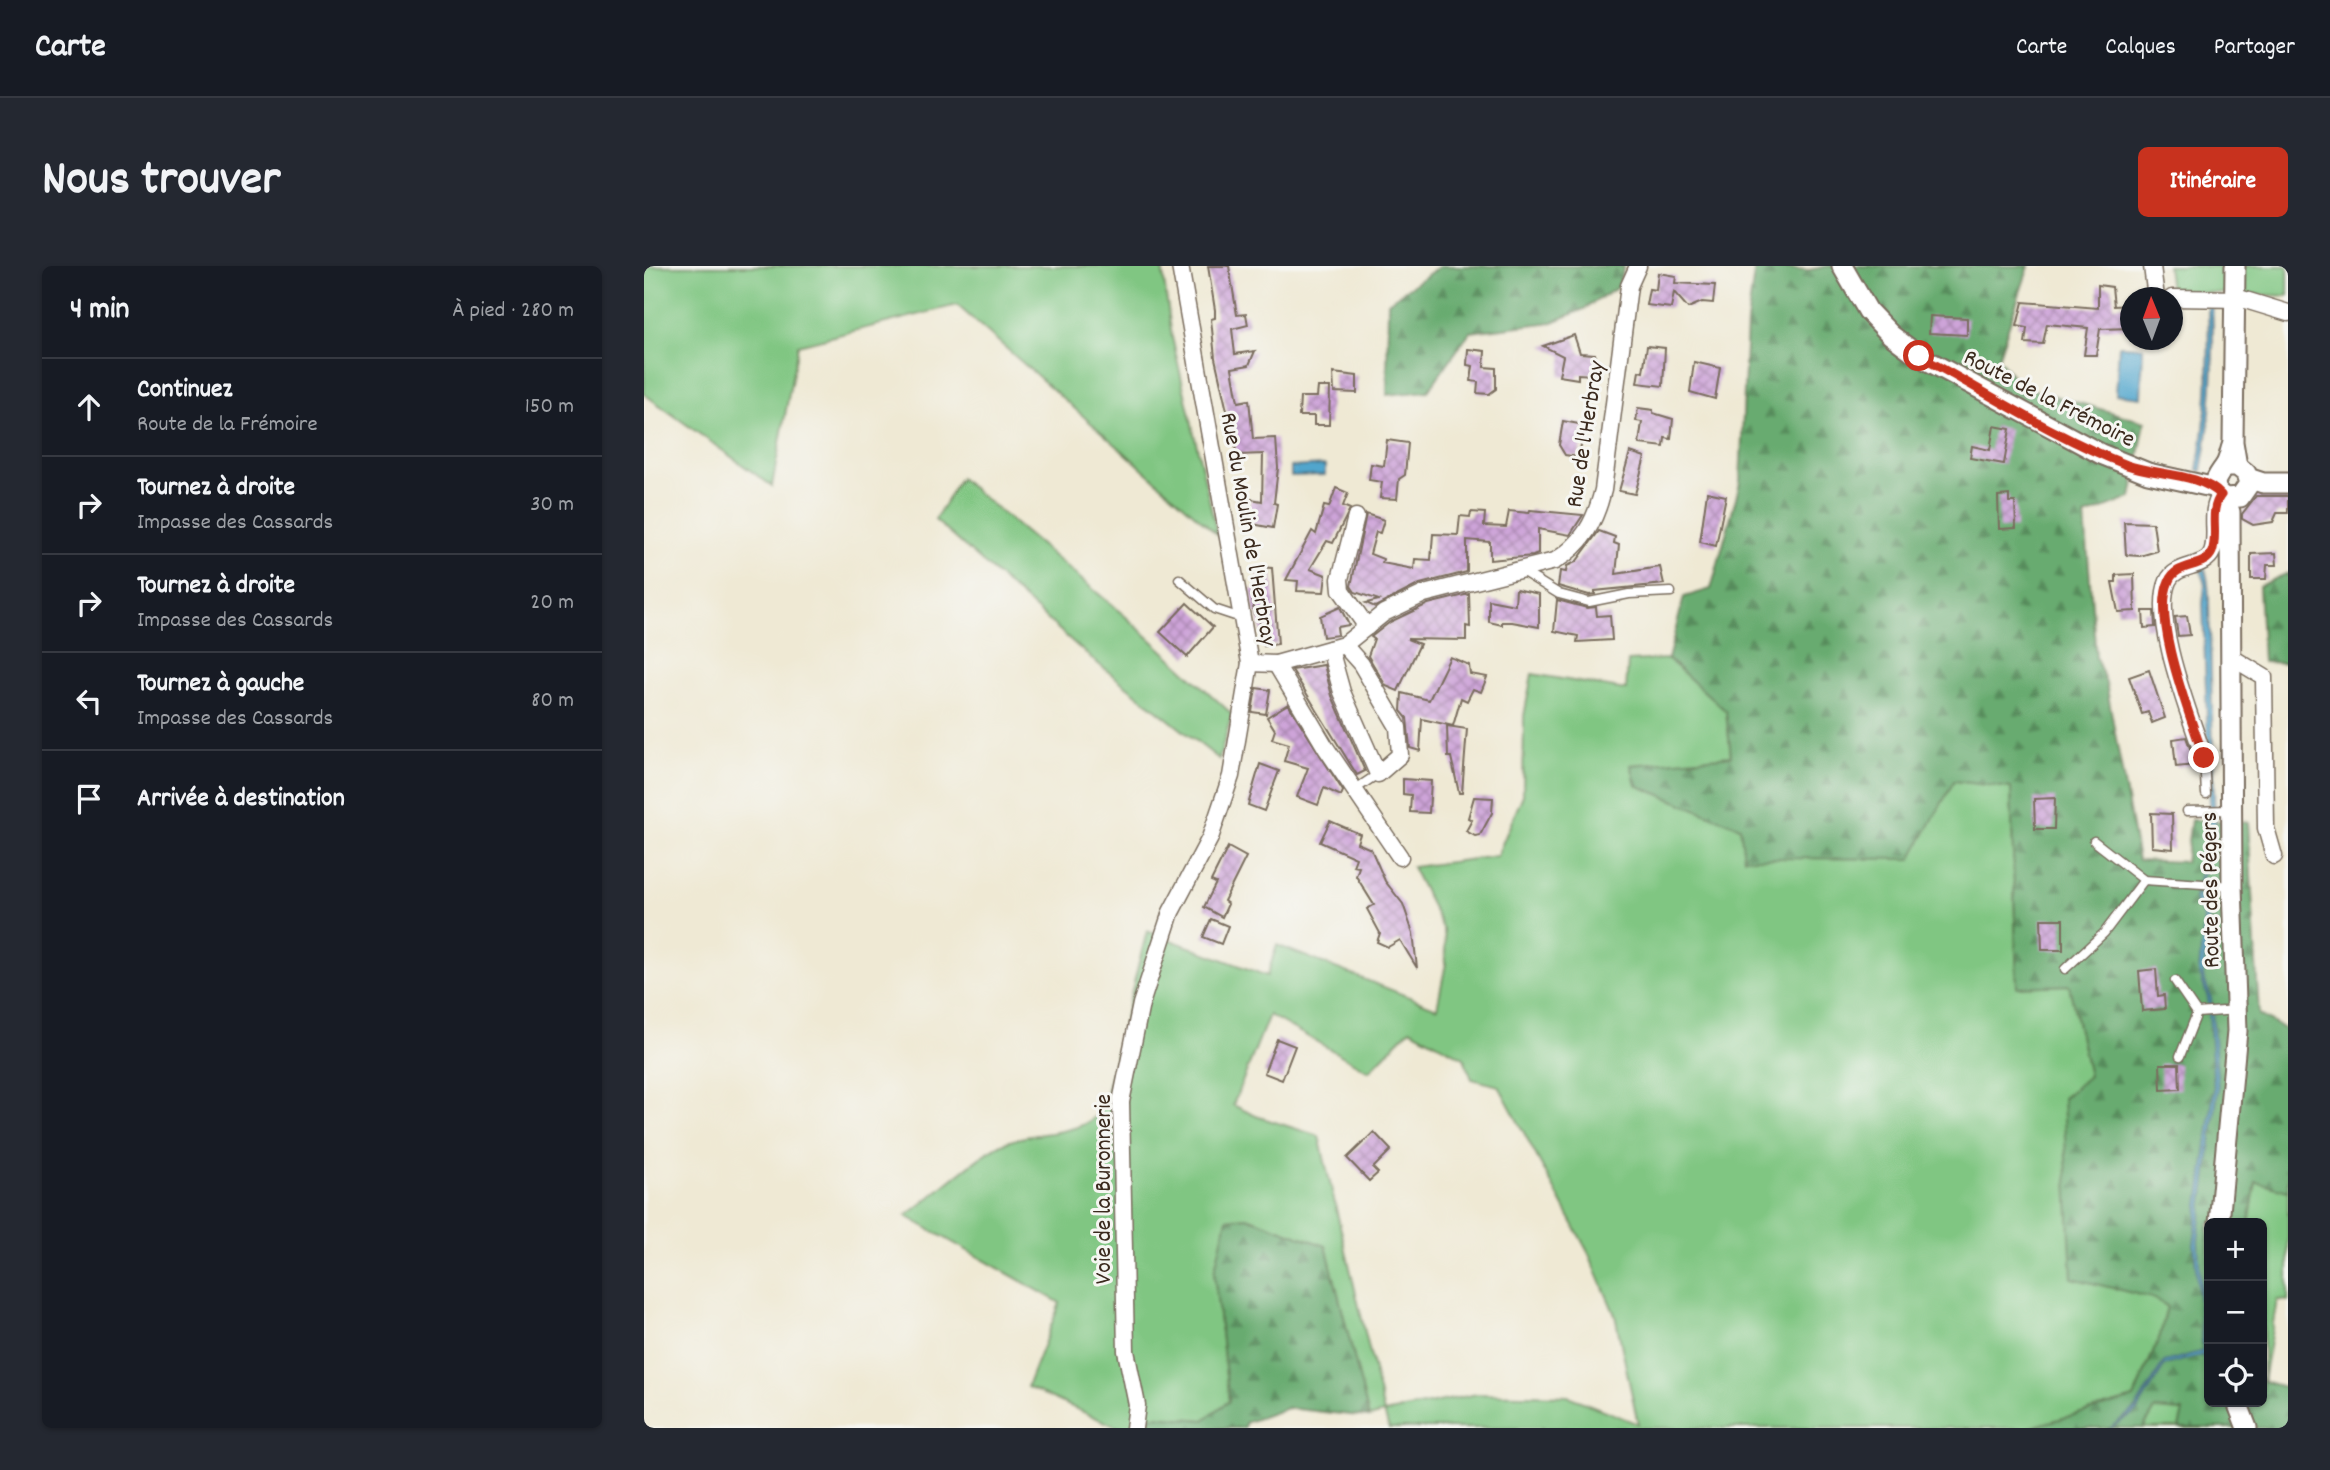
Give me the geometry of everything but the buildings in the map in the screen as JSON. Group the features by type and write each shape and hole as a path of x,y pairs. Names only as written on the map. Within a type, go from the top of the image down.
{"street":[{"name":"Rue du Moulin de l'Herbray","path":"1171,912 1210,838 1222,804 1231,775 1250,663 1180,266"},
{"name":"Rue de l'Herbray","path":"1250,663 1276,664 1337,647 1384,613 1424,594 1467,580 1555,562 1571,551 1596,517 1603,490 1629,286 1638,266"},
{"name":"Route de la Frémoire","path":"1842,266 1868,311 1891,335 1919,356 2101,454 2148,473 2230,486 2288,483"},
{"path":"2152,266 2154,287"},
{"name":"Route des Pégers","path":"2219,1218 2236,1010 2232,886 2230,486 2235,266"},
{"path":"2183,298 2235,299 2288,313"},
{"path":"2204,758 2171,654 2165,617 2168,581 2177,570 2206,559 2212,552 2216,502 2230,486"},
{"path":"1356,517 1340,579 1341,590 1367,627"},
{"path":"1337,647 1361,664 1398,727 1400,755 1378,774 1342,692 1337,647"},
{"path":"2231,657 2264,677 2266,828 2274,856"},
{"path":"1276,664 1354,791 1399,857"},
{"name":"Voie de la Buronnerie","path":"1134,1428 1137,1405 1126,1351 1121,1102 1141,1004 1171,912"},
{"path":"2239,1407 2247,1428"}],"lane":[{"path":"1520,570 1559,594 1589,602 1629,594 1671,592"},
{"path":"1180,579 1214,609 1244,620"},
{"path":"2204,758 2206,794"},
{"path":"1354,791 1378,774"},
{"path":"2187,811 2232,810"},
{"path":"2094,841 2144,880 2232,886"},
{"path":"2065,968 2104,933 2144,880"},
{"path":"2175,981 2197,1013"},
{"path":"2197,1013 2236,1010"},
{"path":"2179,1056 2197,1013"}],"green space":[{"path":"644,266 1162,266 1172,337 1217,534 957,305 798,345 772,486 644,394"},
{"path":"1440,266 1624,266 1618,287 1584,309 1553,322 1470,332 1428,391 1387,395 1388,302"},
{"path":"1755,266 1809,270 1828,266 2029,266 1998,358 2020,386 2145,422 2131,498 2085,516 2096,658 2106,683 2138,860 2185,862 2191,820 2248,822 2259,1015 2288,1031 2288,1191 2256,1182 2250,1218 2204,1218 2204,1407 2267,1407 2267,1382 2288,1388 2288,1428 2179,1428 2183,1411 2155,1409 2143,1428 2028,1428 2134,1398 2160,1336 2167,1306 2152,1298 2072,1278 2063,1098 2089,1076 2069,985 2017,987 2011,788 1954,781 1911,859 1744,858 1740,827 1636,785 1631,765 1731,756 1726,711 1668,659 1684,597 1711,589 1740,483 1747,322"},
{"path":"2167,266 2288,266 2288,296 2183,292 2183,287 2170,287"},
{"path":"960,478 1125,616 1232,714 1219,759 1091,658 935,520"},
{"path":"2288,573 2288,663 2263,662 2259,586"},
{"path":"1668,659 1726,711 1731,757 1632,765 1636,785 1740,827 1910,859 1954,781 2011,788 2017,987 2069,985 2089,1076 2152,1298 2168,1305 2160,1336 2134,1398 2028,1428 1389,1428 1384,1413 1369,1417 1326,1246 1247,1217 1227,1219 1214,1273 1229,1401 1204,1420 1155,1416 1130,1428 1119,1428 1027,1387 1060,1303 906,1216 991,1150 1015,1139 1082,1125 1093,1119 1102,1109 1147,931 1267,976 1277,945 1437,1008 1446,963 1444,930 1412,867 1497,856 1523,795 1524,716 1532,674 1626,690 1628,661","holes":["1269,1015 1369,1071 1410,1029 1464,1058 1472,1079 1499,1086 1589,1254 1615,1315 1638,1424 1568,1396 1477,1394 1384,1413 1319,1136 1256,1116 1233,1105"]},
{"path":"2256,1182 2288,1191 2288,1301 2277,1300 2267,1358 2267,1218 2250,1218"},
{"path":"1247,1217 1326,1246 1369,1417 1287,1408 1245,1423 1245,1428 1130,1428 1154,1416 1204,1420 1229,1401 1214,1273 1227,1219"},
{"path":"2155,1409 2183,1411 2179,1428 2143,1428"}],"water":[{"path":"2208,304 2212,304 2213,367 2202,471 2198,470 2207,387"},
{"path":"2119,346 2120,350 2143,350 2141,397 2116,394"},
{"path":"1325,465 1325,475 1291,476 1291,467"},
{"path":"2204,565 2209,598 2215,832 2197,895 2208,921 2203,976 2211,998 2218,1089 2198,1241 2204,1358 2203,1355 2165,1365 2137,1411 2110,1428 2136,1408 2164,1362 2203,1351 2194,1244 2214,1090 2208,998 2199,972 2204,918 2194,899 2211,833 2203,604 2205,584 2200,568"}],"route":[{"path":"1919,356 2101,454 2148,473 2197,481 2216,488 2221,495 2216,502 2212,552 2206,559 2177,570 2168,581 2165,617 2171,654 2204,758"}]}
